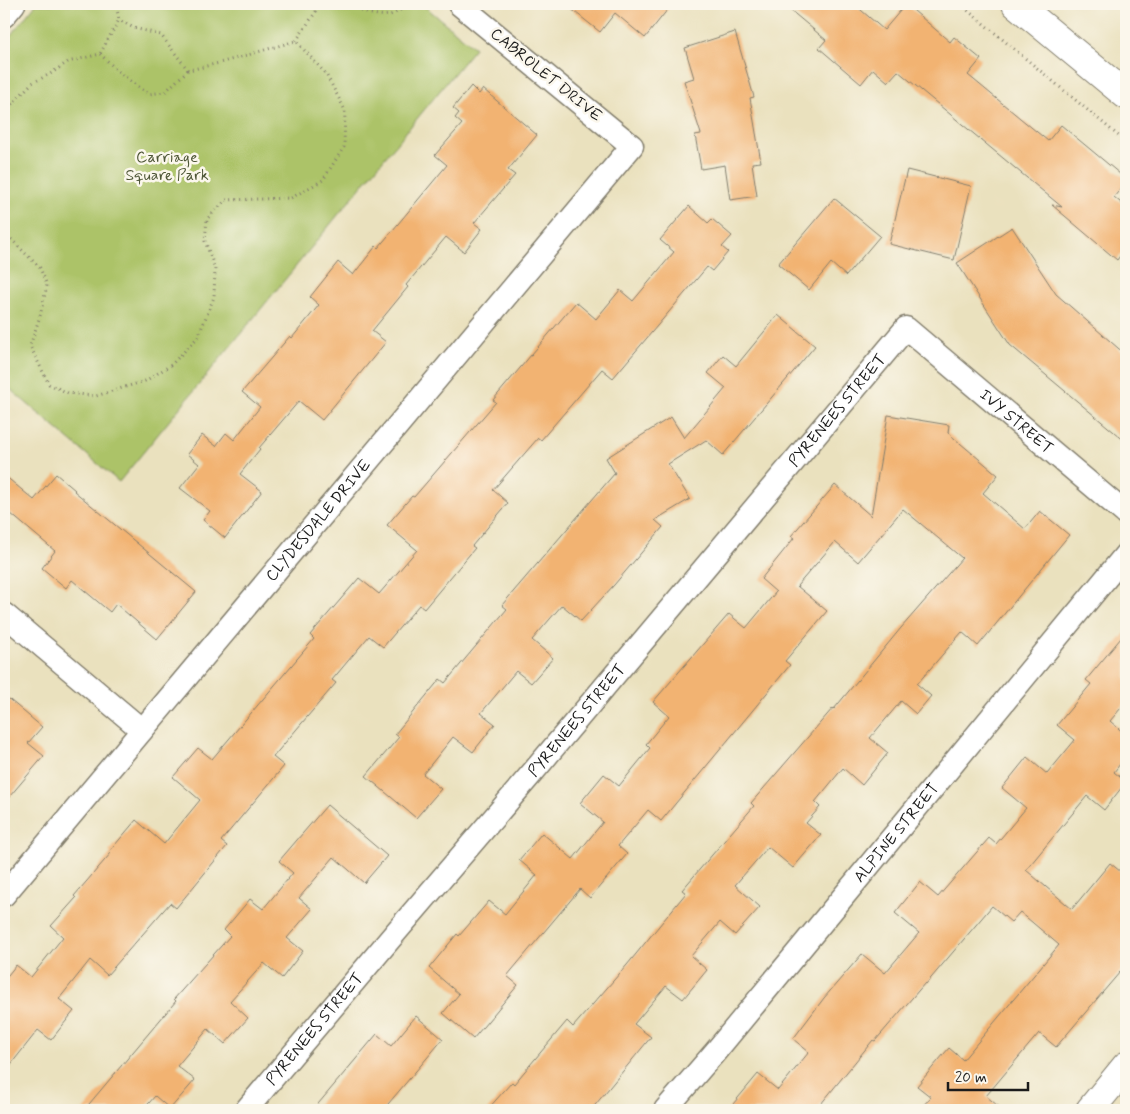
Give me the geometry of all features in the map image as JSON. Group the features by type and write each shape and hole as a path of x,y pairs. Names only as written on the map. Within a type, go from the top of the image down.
{"street":[{"path":"4,16 14,4"},
{"name":"CABROLET DRIVE","path":"459,4 632,146"},
{"path":"1016,4 1126,95"},
{"name":"CLYDESDALE DRIVE","path":"4,895 632,146"},
{"name":"IVY STREET","path":"906,328 1126,514"},
{"name":"PYRENEES STREET","path":"246,1110 546,758 906,328"},
{"name":"ALPINE STREET","path":"664,1110 716,1051 1126,554"},
{"path":"4,614 142,730"},
{"path":"1090,1110 1126,1066"}],"path":[{"path":"4,117 11,105 32,83 68,62 100,54 118,20 116,4"},
{"path":"100,54 121,74 149,94 165,92 188,70 220,64 261,50 296,41 321,4"},
{"path":"348,4 368,13 390,15 410,4"},
{"path":"960,4 1126,142"},
{"path":"118,20 134,28 161,35 188,70"},
{"path":"4,234 40,268 48,285 30,346 49,384 68,394 96,396 145,381 171,365 198,337 214,297 215,269 205,241 207,219 226,200 291,198 323,180 344,148 345,110 326,74 296,41"}],"green space":[{"name":"Carriage Square Park","path":"36,4 422,4 475,48 119,482 4,384 4,43"}],"building":[{"path":"565,4 672,4 645,38 615,13 600,32"},
{"path":"783,4 854,4 884,30 906,4 950,42 954,37 981,59 968,75 1020,118 1048,141 1061,125 1126,179 1126,182 1114,197 1126,207 1126,248 1117,260 1052,205 1062,207 898,71 888,82 873,69 861,84 819,48 826,40"},
{"path":"735,32 754,97 750,98 761,162 752,163 757,196 730,200 725,165 701,169 695,135 701,134 684,81 694,78 685,48"},
{"path":"471,86 479,94 483,89 537,135 508,170 515,175 474,223 482,229 464,252 446,237 406,285 408,287 372,331 386,342 322,420 299,401 259,448 240,474 262,491 225,538 203,520 210,511 180,488 199,464 187,454 202,435 216,446 226,433 234,440 260,407 242,392 290,336 292,338 319,305 310,297 338,262 353,275 447,165 435,155 462,124 455,118 459,113 453,108"},
{"path":"907,170 971,186 954,260 889,244"},
{"path":"834,198 880,236 846,276 831,263 809,290 778,264"},
{"path":"689,206 708,223 712,219 732,236 722,247 728,252 712,271 707,267 613,378 602,369 541,440 538,438 493,490 508,503 472,546 475,548 424,609 419,605 383,647 369,636 332,680 336,683 273,757 284,766 221,841 227,846 176,908 170,903 107,975 90,960 59,999 74,1011 51,1040 38,1030 4,1073 4,980 16,965 31,977 63,937 51,926 76,898 74,896 136,820 164,844 200,800 173,777 198,748 212,759 314,639 310,635 359,578 379,594 417,550 387,525 412,496 414,497 496,402 493,400 576,302 596,319 620,290 633,301 674,252 660,240"},
{"path":"1012,227 1056,294 1126,355 1126,442 1010,345 957,263"},
{"path":"778,315 815,346 723,455 706,440 668,464 690,499 655,520 663,527 581,621 562,605 532,640 553,658 531,683 516,671 481,713 495,724 473,752 453,737 423,774 441,789 416,818 366,776 399,737 395,734 440,679 445,683 507,609 502,605 615,473 606,458 671,417 684,438 726,388 708,373 723,355 736,366"},
{"path":"888,415 949,425 948,433 998,475 983,493 1025,529 1040,511 1069,535 978,646 962,632 917,684 931,696 916,714 901,701 870,738 888,753 862,785 843,768 815,802 820,807 806,823 821,835 793,868 768,847 735,885 760,907 735,935 720,922 691,956 707,970 683,999 666,986 634,1024 651,1037 591,1110 487,1110 512,1082 514,1084 567,1021 573,1027 627,965 686,893 682,890 754,806 751,803 834,709 962,558 903,509 858,562 835,542 797,586 827,611 785,661 790,665 661,821 648,810 618,846 627,854 590,898 580,889 507,976 518,985 473,1039 443,1013 459,994 429,968 457,934 459,936 489,901 505,914 537,875 519,860 542,833 573,859 603,822 580,803 604,774 619,786 650,748 646,744 669,716 653,702 729,614 746,628 776,592 761,579 794,538 791,536 835,485 871,516"},
{"path":"56,474 196,592 157,639 116,604 110,612 72,580 66,588 42,568 55,551 4,508 4,475 34,500"},
{"path":"1126,632 1126,702 1110,721 1126,735 1126,756 1114,772 1126,782 1104,810 1087,796 1026,870 1072,909 1110,863 1126,876 1126,965 1056,1047 1039,1033 986,1096 1003,1110 919,1110 931,1097 917,1086 949,1048 963,1060 1059,945 1020,912 1011,922 992,906 926,984 875,1041 873,1040 816,1110 728,1110 758,1074 778,1090 809,1052 793,1039 824,998 862,954 885,973 919,933 895,913 920,882 938,897 989,838 996,844 1026,808 1002,788 1027,757 1047,774 1075,740 1057,725 1091,684 1086,680"},
{"path":"4,695 42,727 28,743 44,756 4,803"},
{"path":"327,805 387,856 364,883 334,857 299,898 312,909 287,938 303,951 282,978 264,963 230,1001 248,1018 225,1044 208,1029 177,1066 195,1080 170,1109 155,1096 143,1110 84,1110 176,1001 174,999 230,936 224,930 250,899 263,909 293,873 279,861"},
{"path":"416,1016 443,1039 383,1110 313,1110 377,1034 391,1046"}]}
